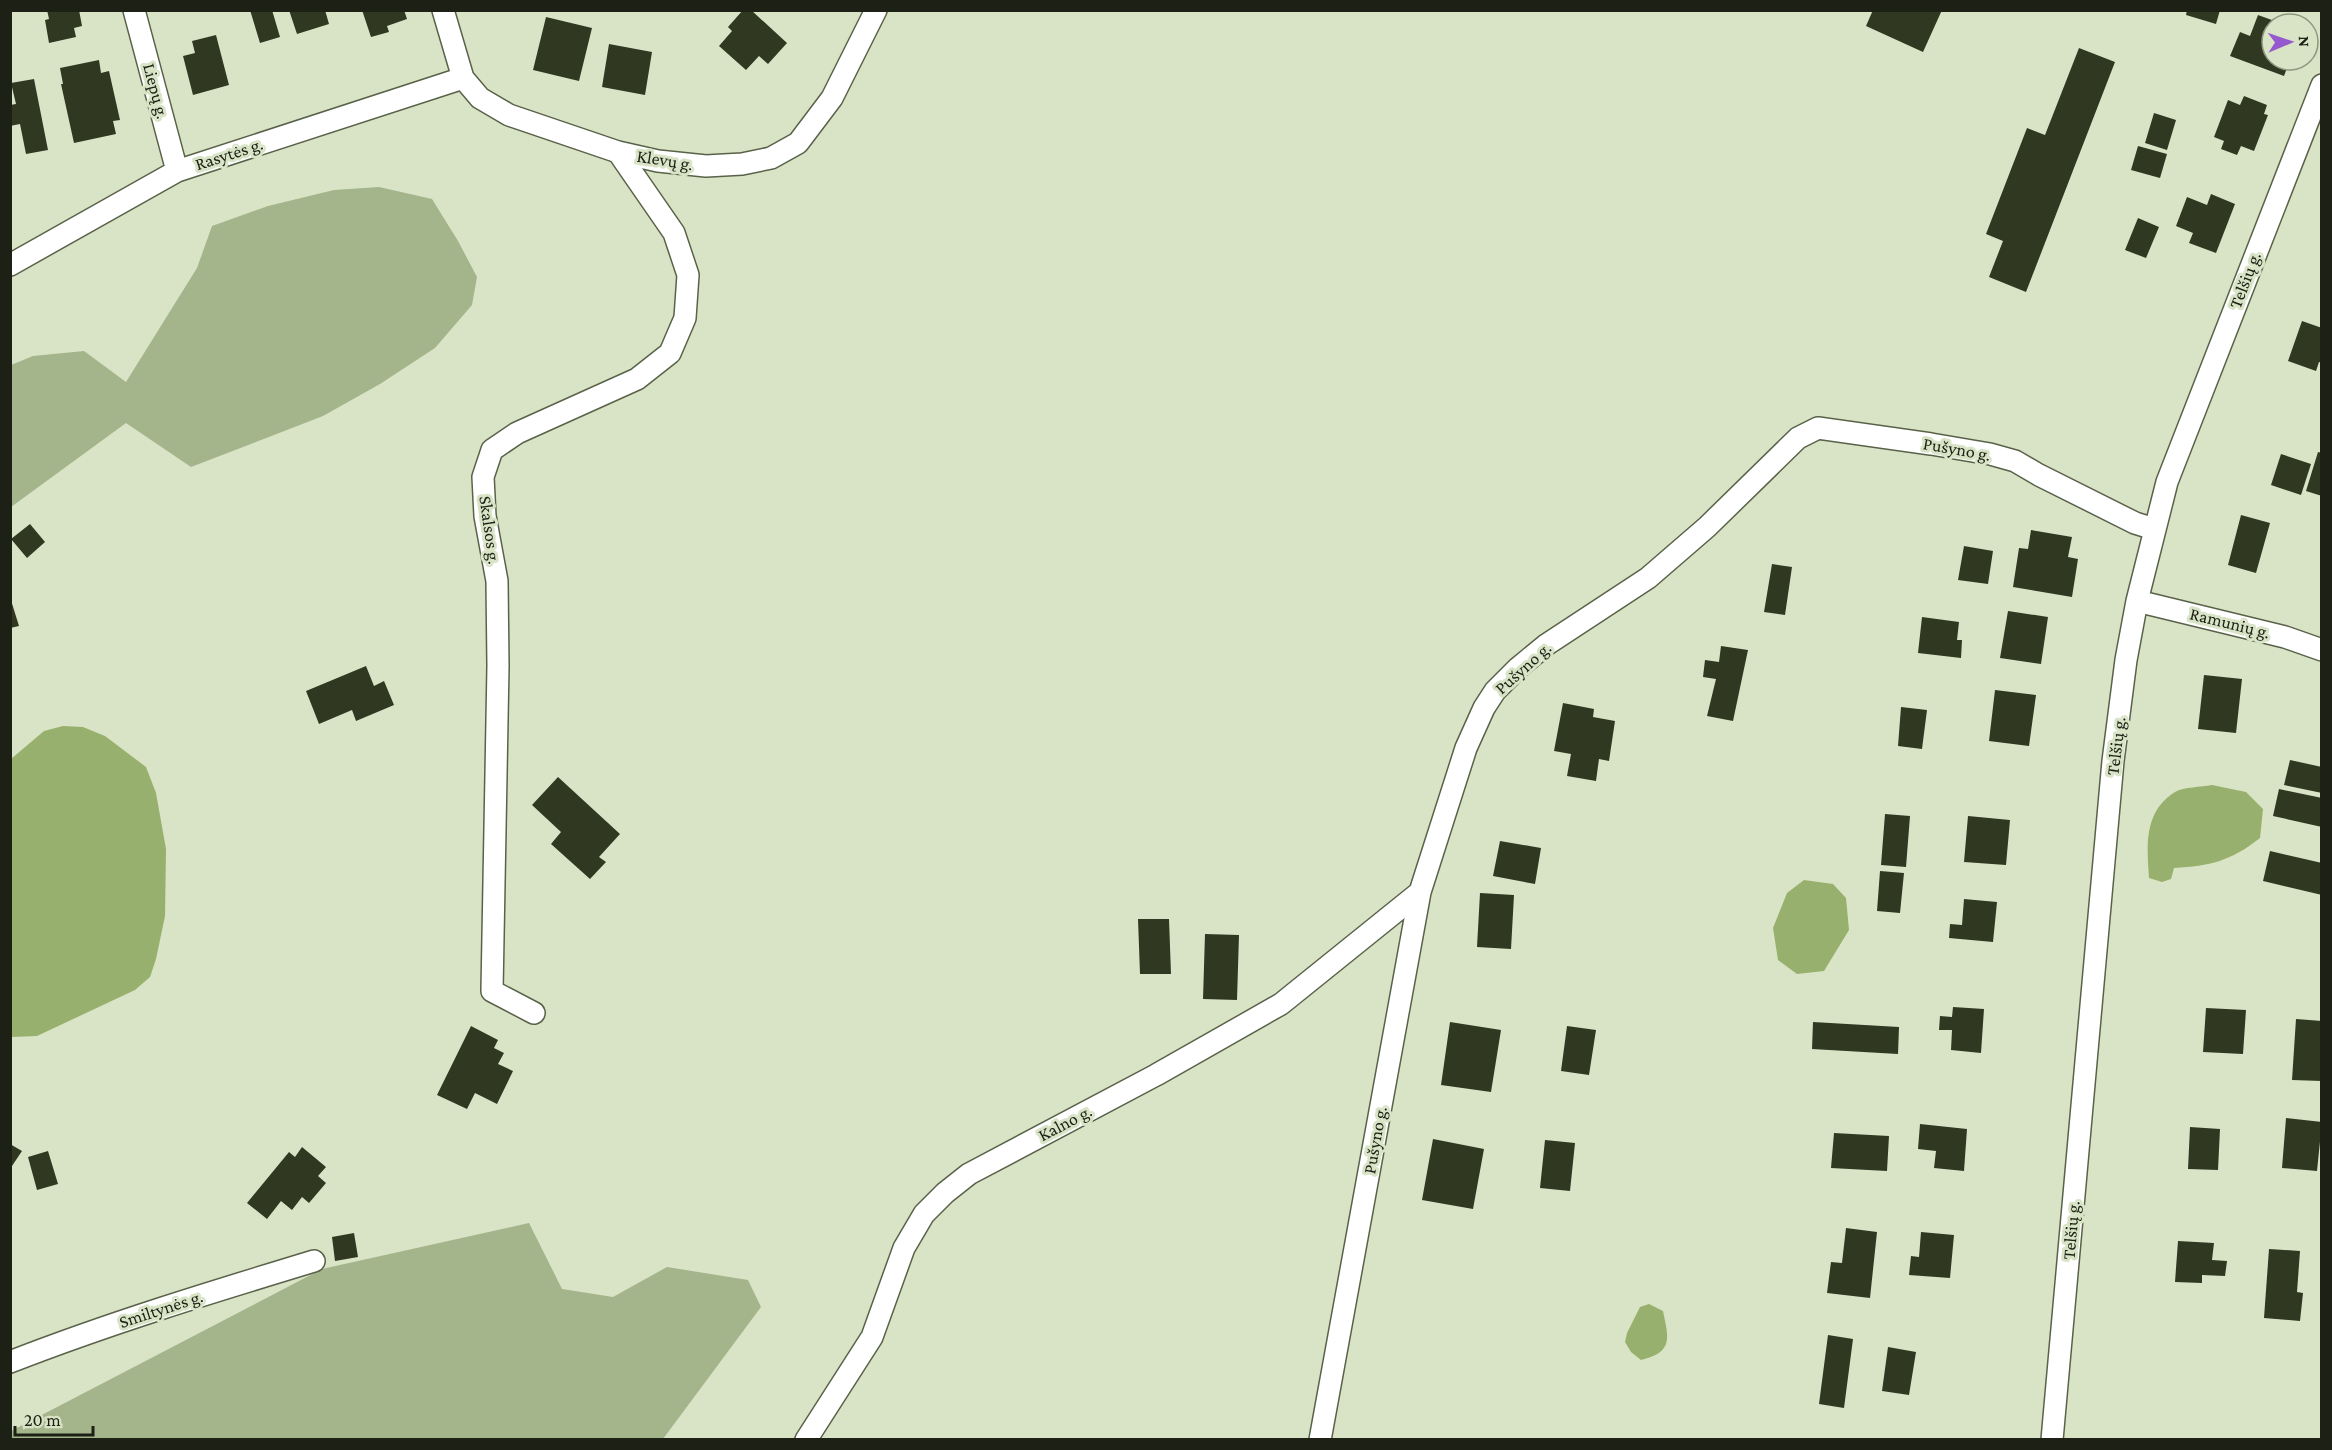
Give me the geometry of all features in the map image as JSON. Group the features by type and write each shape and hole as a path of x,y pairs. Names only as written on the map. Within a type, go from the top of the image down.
{"street":[{"name":"Liepų g.","path":"134,10 177,171"},
{"name":"Klevų g.","path":"443,10 463,78 480,98 509,115 618,152 658,160 706,165 742,164 771,158 798,143 832,98 876,10"},
{"name":"Rasytės g.","path":"10,265 177,171 463,78"},
{"name":"Telšių g.","path":"2052,1440 2113,761 2126,660 2137,601 2167,482 2322,85"},
{"name":"Skalsos g.","path":"534,1013 492,991 498,666 497,581 485,516 483,477 492,450 517,433 637,379 670,353 685,318 688,275 674,233 618,152"},
{"name":"Pušyno g.","path":"1320,1440 1420,892 1466,748 1484,708 1495,691 1546,645 1648,578 1707,527 1798,438 1818,428 1931,444 1990,454 2015,461 2135,523 2154,529"},
{"name":"Ramunių g.","path":"2137,601 2285,637 2322,650"},
{"name":"Kalno g.","path":"806,1440 872,1337 904,1248 924,1214 945,1193 969,1174 1156,1075 1281,1004 1420,892"},
{"name":"Smiltynės g.","path":"10,1362 182,1301 314,1262"}],"shaded area":[{"path":"379,187 432,199 477,277 472,305 435,348 380,384 323,416 191,467 126,423 11,507 11,365 33,356 84,351 126,382 197,268 212,226 268,206 334,190"},
{"path":"63,726 83,727 105,736 146,767 156,793 166,849 165,916 150,977 135,990 37,1036 11,1037 11,759 44,731"},
{"path":"2212,785 2246,792 2263,809 2260,838 2220,861 2174,868 2171,879 2162,882 2149,878 2149,831 2157,810 2165,800 2179,790"},
{"path":"1804,880 1833,884 1846,898 1849,930 1824,971 1797,974 1778,960 1773,928 1787,893"},
{"path":"529,1223 562,1289 613,1297 667,1267 748,1280 761,1307 663,1439 11,1439 11,1431 322,1269"},
{"path":"1649,1304 1663,1311 1667,1337 1664,1348 1659,1353 1641,1360 1631,1352 1625,1342 1640,1307"}],"building":[{"path":"47,10 79,10 82,26 74,28 76,37 49,43 45,20 49,19"},
{"path":"250,10 272,10 280,37 260,43"},
{"path":"289,10 325,10 329,24 297,34"},
{"path":"362,10 404,10 407,19 387,26 389,32 371,37"},
{"path":"743,10 751,10 787,43 768,64 759,56 746,70 719,46 732,31 728,27"},
{"path":"1873,10 1942,10 1923,52 1866,26"},
{"path":"2187,10 2220,10 2216,24 2186,15"},
{"path":"2258,15 2260,16 2260,67 2230,56 2240,32 2250,36"},
{"path":"546,17 592,28 579,81 533,70"},
{"path":"216,35 229,85 193,95 183,56 195,53 192,41"},
{"path":"609,44 652,52 645,95 602,87"},
{"path":"2079,48 2115,62 2026,292 1989,277 2003,241 1986,234 2027,128 2045,135"},
{"path":"99,60 101,73 109,71 120,120 113,121 116,134 74,143 61,84 63,84 60,68"},
{"path":"2273,72 2286,72 2284,76"},
{"path":"34,79 48,150 26,154 20,124 10,126 10,105 16,104 11,83"},
{"path":"2244,96 2267,105 2264,114 2268,115 2254,151 2241,146 2237,155 2221,149 2224,141 2214,137 2228,100 2240,105"},
{"path":"2154,113 2176,120 2167,150 2145,143"},
{"path":"2138,146 2167,154 2160,178 2131,170"},
{"path":"2211,194 2235,204 2216,253 2189,243 2193,233 2176,226 2187,197 2207,205"},
{"path":"2138,218 2159,227 2146,258 2125,250"},
{"path":"2302,321 2322,328 2322,363 2319,362 2316,371 2288,361"},
{"path":"2318,452 2322,453 2322,496 2306,491"},
{"path":"2281,454 2311,464 2301,495 2271,485"},
{"path":"2241,515 2270,523 2256,573 2228,565"},
{"path":"30,524 45,542 27,558 11,539"},
{"path":"2031,530 2072,537 2068,557 2078,559 2072,597 2013,587 2019,548 2028,549"},
{"path":"1964,546 1993,551 1988,584 1958,580"},
{"path":"1772,564 1792,567 1785,615 1764,612"},
{"path":"10,597 19,626 10,628"},
{"path":"2008,611 2048,617 2041,664 2000,658"},
{"path":"1922,617 1959,622 1957,640 1962,640 1961,658 1918,653"},
{"path":"1721,646 1748,650 1733,721 1707,716 1716,679 1703,677 1705,660 1719,662"},
{"path":"366,666 374,686 384,681 394,705 356,721 352,710 319,724 306,691"},
{"path":"2204,675 2242,679 2236,733 2198,729"},
{"path":"1995,690 2036,695 2029,746 1989,741"},
{"path":"1563,703 1594,709 1593,717 1615,721 1609,761 1599,759 1596,781 1567,776 1571,754 1554,751"},
{"path":"1901,707 1927,710 1922,749 1898,746"},
{"path":"2290,760 2322,767 2322,793 2284,785"},
{"path":"558,777 620,834 599,857 606,862 590,879 551,844 561,832 532,805"},
{"path":"2279,789 2322,798 2322,827 2273,816"},
{"path":"1885,814 1910,816 1906,867 1881,865"},
{"path":"1968,816 2010,820 2006,865 1964,862"},
{"path":"1500,841 1541,848 1535,884 1493,876"},
{"path":"2270,851 2322,863 2322,895 2263,881"},
{"path":"1880,871 1904,873 1900,913 1877,911"},
{"path":"1480,893 1514,895 1511,949 1477,947"},
{"path":"1964,899 1997,902 1993,942 1949,938 1950,924 1962,925"},
{"path":"1138,919 1169,919 1171,974 1140,974"},
{"path":"1205,934 1239,935 1237,1000 1203,999"},
{"path":"1953,1007 1984,1009 1981,1053 1951,1050 1952,1030 1939,1030 1940,1016 1952,1017"},
{"path":"2206,1008 2246,1010 2243,1054 2203,1052"},
{"path":"2296,1019 2322,1021 2322,1081 2292,1080"},
{"path":"1450,1022 1501,1030 1491,1092 1441,1085"},
{"path":"1813,1022 1899,1027 1898,1054 1812,1049"},
{"path":"471,1026 498,1040 494,1048 504,1053 498,1064 513,1071 497,1104 475,1093 467,1109 437,1095"},
{"path":"1567,1026 1596,1030 1589,1075 1561,1071"},
{"path":"2286,1118 2322,1122 2317,1171 2282,1168"},
{"path":"1920,1124 1967,1129 1964,1171 1934,1168 1936,1151 1918,1149"},
{"path":"2190,1127 2220,1129 2218,1170 2188,1169"},
{"path":"1834,1133 1889,1136 1887,1171 1831,1168"},
{"path":"1433,1139 1484,1149 1473,1209 1422,1200"},
{"path":"1545,1140 1575,1143 1570,1191 1540,1188"},
{"path":"10,1144 22,1151 10,1169"},
{"path":"302,1147 326,1167 318,1176 326,1183 309,1203 302,1197 292,1210 281,1201 267,1219 247,1203 289,1152 295,1157"},
{"path":"48,1151 58,1184 37,1190 28,1157"},
{"path":"1846,1228 1877,1232 1870,1298 1827,1293 1831,1262 1842,1263"},
{"path":"1921,1232 1954,1235 1950,1278 1909,1275 1911,1256 1919,1257"},
{"path":"354,1233 358,1257 335,1261 332,1237"},
{"path":"2178,1241 2214,1243 2212,1260 2227,1261 2225,1276 2202,1275 2202,1283 2175,1282"},
{"path":"2269,1249 2300,1251 2297,1292 2303,1293 2300,1321 2264,1318"},
{"path":"1828,1335 1853,1339 1844,1408 1819,1404"},
{"path":"1888,1347 1916,1352 1909,1395 1882,1391"}]}
